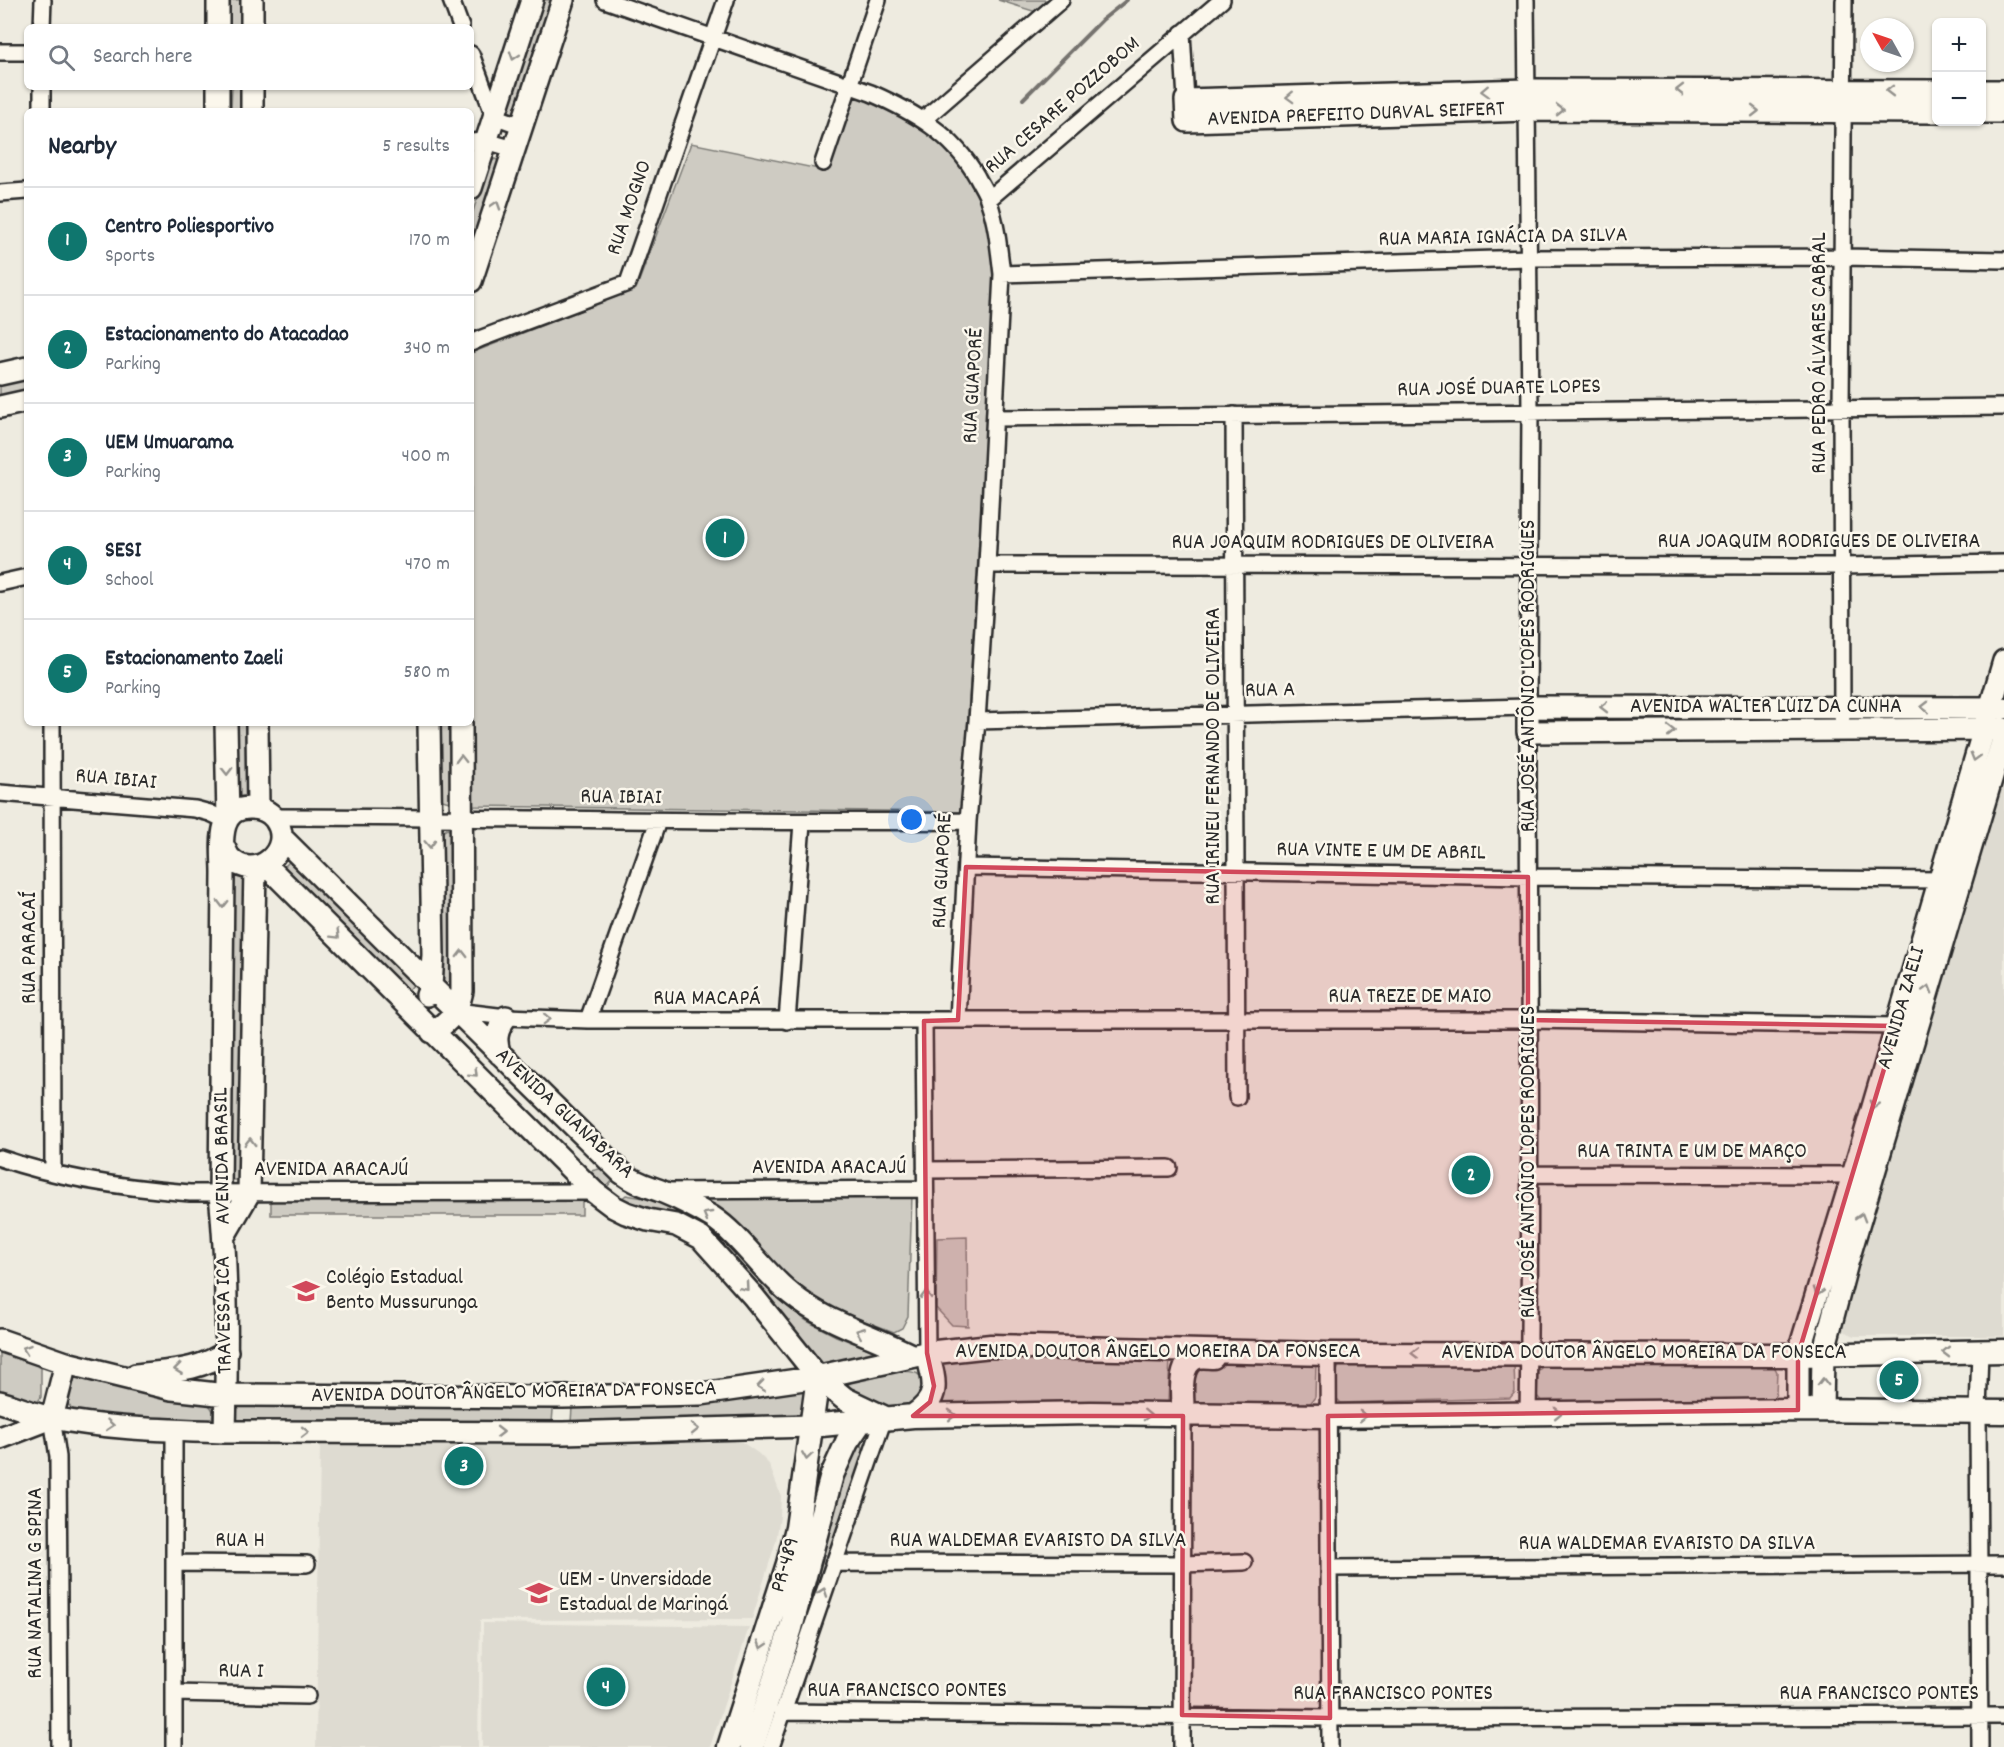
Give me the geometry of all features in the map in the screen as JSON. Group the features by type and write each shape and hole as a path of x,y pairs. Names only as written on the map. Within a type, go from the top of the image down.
{"main road":[{"name":"AVENIDA DOUTOR ÂNGELO MOREIRA DA FONSECA","path":"826,1384 852,1370 920,1354 991,1346 1328,1354 1798,1355 2004,1351"},
{"path":"1183,1416 1182,1380 1186,1366 1198,1357 1223,1357 1227,1352"},
{"path":"913,1416 924,1409 934,1393 933,1376 920,1354"},
{"path":"826,1384 863,1409 873,1419"},
{"name":"PR-489","path":"729,1747 788,1564 797,1528 811,1422 826,1384"},
{"name":"AVENIDA DOUTOR ÂNGELO MOREIRA DA FONSECA","path":"811,1422 913,1416 1091,1413 1183,1416 1328,1416 1798,1410 2004,1412"},
{"name":"PR-489","path":"752,1747 790,1628 832,1475 844,1449 873,1419"}],"street":[{"path":"42,24 43,0"},
{"path":"218,0 218,24"},
{"path":"252,0 252,24"},
{"path":"451,0 460,24"},
{"path":"474,168 478,141 494,116 532,0"},
{"path":"474,272 563,0"},
{"name":"RUA GUAPORÉ","path":"605,0 879,97 923,120 941,133 968,161 989,199 996,227 1002,274 987,565 968,822 958,1020"},
{"name":"RUA MOGNO","path":"474,337 628,283 726,0"},
{"path":"823,163 878,0"},
{"path":"923,120 1061,0"},
{"name":"RUA CESARE POZZOBOM","path":"989,199 1222,0"},
{"name":"RUA JOSÉ ANTÔNIO LOPES RODRIGUES","path":"1526,0 1530,411 1528,1413"},
{"name":"RUA PEDRO ÁLVARES CABRAL","path":"1843,730 1841,410 1844,0"},
{"path":"1182,33 1186,100"},
{"path":"0,52 24,52"},
{"path":"474,62 494,116 522,126"},
{"path":"42,90 42,108"},
{"path":"218,90 218,108"},
{"path":"252,90 252,108"},
{"name":"AVENIDA PREFEITO DURVAL SEIFERT","path":"1186,100 1528,100 1843,91 1932,91"},
{"path":"1986,91 2004,91"},
{"name":"AVENIDA PREFEITO DURVAL SEIFERT","path":"1528,100 1844,112 1932,112"},
{"path":"1986,112 2004,112"},
{"path":"478,141 514,149"},
{"path":"0,193 24,191"},
{"name":"RUA MARIA IGNÁCIA DA SILVA","path":"1002,274 1529,258 1843,257 2004,260"},
{"path":"0,374 24,369"},
{"path":"0,407 24,402"},
{"name":"RUA JOSÉ DUARTE LOPES","path":"995,418 2004,407"},
{"name":"RUA IRINEU FERNANDO DE OLIVEIRA","path":"1234,415 1237,1097"},
{"name":"RUA JOAQUIM RODRIGUES DE OLIVEIRA","path":"987,565 1841,566 2004,563"},
{"path":"0,583 24,578"},
{"name":"AVENIDA ZAELI","path":"1798,1410 1798,1355 1863,1178 1994,729 2004,661"},
{"name":"AVENIDA WALTER LUIZ DA CUNHA","path":"1528,708 1997,707"},
{"name":"RUA A","path":"977,721 1528,708"},
{"name":"RUA PARACAÍ","path":"52,726 53,1172"},
{"path":"226,726 227,820 221,837 223,845 229,858 241,865 260,866 274,858 282,838 280,826 266,812 247,807 236,811 227,820"},
{"path":"257,726 266,812"},
{"path":"429,726 433,955 425,1025 442,1026 456,1011 462,991 461,726"},
{"name":"AVENIDA WALTER LUIZ DA CUNHA","path":"1528,732 1994,729"},
{"name":"AVENIDA ZAELI","path":"1950,881 2004,736"},
{"name":"RUA IBIAI","path":"0,794 195,809 227,820"},
{"name":"RUA IBIAI","path":"266,812 658,821 968,822"},
{"path":"588,1020 658,821"},
{"path":"788,1022 802,823"},
{"name":"AVENIDA GUANABARA","path":"282,838 622,1173 634,1182 661,1192 713,1218 727,1228 769,1276 814,1311 920,1354"},
{"name":"AVENIDA BRASIL","path":"223,845 220,1194 224,1236"},
{"name":"AVENIDA GUANABARA","path":"260,866 594,1192 614,1208 648,1220 676,1225 701,1238 826,1384"},
{"name":"AVENIDA BRASIL","path":"224,1236 249,1193 260,866"},
{"name":"RUA VINTE E UM DE ABRIL","path":"966,867 1237,873 1950,881"},
{"path":"409,964 433,955"},
{"name":"RUA MACAPÁ","path":"456,1011 506,1017 588,1020 788,1022 958,1020"},
{"path":"500,1054 496,1045 497,1035 506,1017"},
{"name":"RUA TREZE DE MAIO","path":"958,1020 1528,1020 1907,1028"},
{"path":"920,1354 925,1190 924,1021"},
{"name":"AVENIDA ARACAJÚ","path":"0,1158 53,1172 142,1189 190,1193 594,1192"},
{"path":"925,1170 1169,1168"},
{"name":"RUA TRINTA E UM DE MARÇO","path":"1530,1174 1863,1178"},
{"name":"AVENIDA ZAELI","path":"1822,1410 1823,1354 1847,1263 1863,1178"},
{"name":"AVENIDA ARACAJÚ","path":"661,1192 925,1190"},
{"name":"TRAVESSA ICA","path":"224,1236 227,1351 225,1432"},
{"name":"AVENIDA DOUTOR ÂNGELO MOREIRA DA FONSECA","path":"0,1340 66,1362 172,1389 226,1395 563,1397 701,1394 826,1384"},
{"path":"125,1376 195,1367 208,1363 227,1351"},
{"path":"1980,1351 1978,1412 1980,1747"},
{"path":"1328,1354 1330,1747"},
{"path":"0,1438 52,1418 66,1362"},
{"name":"AVENIDA DOUTOR ÂNGELO MOREIRA DA FONSECA","path":"0,1402 52,1418 174,1430 225,1432 563,1433 811,1422"},
{"path":"1182,1747 1183,1416"},
{"name":"RUA NATALINA G SPINA","path":"52,1418 58,1457 60,1747"},
{"path":"771,1747 833,1563 873,1419"},
{"path":"174,1430 174,1747"},
{"name":"RUA WALDEMAR EVARISTO DA SILVA","path":"833,1563 1182,1564 1244,1562"},
{"name":"RUA H","path":"174,1563 307,1564"},
{"name":"RUA WALDEMAR EVARISTO DA SILVA","path":"1329,1568 2004,1564"},
{"name":"RUA I","path":"174,1693 307,1696"},
{"name":"RUA FRANCISCO PONTES","path":"782,1712 1330,1718 2004,1716"}],"highlighted area":[{"path":"966,867 1528,877 1528,1020 1897,1026 1798,1355 1798,1410 1328,1416 1330,1718 1182,1715 1183,1416 913,1416 930,1402 934,1386 927,1353 924,1021 958,1020"}],"shaded area":[{"path":"228,0 241,0 241,24 228,24"},
{"path":"541,0 559,0 519,116 510,115 505,108"},
{"path":"998,0 1051,0 1036,12"},
{"path":"232,90 244,90 244,108 231,108"},
{"path":"853,95 895,111 925,130 958,163 974,189 990,236 996,270 962,812 470,806 470,726 474,726 474,352 636,289 691,143 828,171"},
{"path":"495,159 500,161 474,256 474,208 489,164"},
{"path":"24,379 24,396 0,402 0,384"},
{"path":"1533,714 1827,714 1827,721 1532,722"},
{"path":"230,726 245,726 246,796 231,797"},
{"path":"435,726 455,726 452,800 449,802 439,799"},
{"path":"2004,748 2004,1336 1855,1336 1843,1331 1842,1318"},
{"path":"447,829 453,832 454,979 447,983 441,981 440,833"},
{"path":"295,856 418,979 408,991 282,869"},
{"path":"229,867 245,872 242,1180 228,1180"},
{"path":"603,1168 613,1180 607,1187 603,1187 587,1172"},
{"path":"626,1195 650,1199 693,1216 726,1239 779,1300 807,1321 836,1336 890,1357 825,1368 736,1259 704,1229 659,1216 620,1200"},
{"path":"912,1195 908,1316 902,1328 894,1332 825,1306 797,1291 762,1252 702,1196"},
{"path":"271,1200 582,1200 582,1215 271,1215"},
{"path":"967,1237 968,1326 952,1325 936,1308 937,1238"},
{"path":"0,1346 41,1363 41,1397 36,1405 0,1394"},
{"path":"979,1356 1170,1358 1168,1402 936,1408 943,1395 944,1383 931,1360"},
{"path":"1223,1363 1316,1364 1315,1397 1309,1405 1197,1405 1187,1400 1188,1369"},
{"path":"1345,1364 1514,1365 1515,1392 1510,1398 1341,1403 1335,1397 1335,1376 1339,1366"},
{"path":"1768,1364 1777,1372 1776,1393 1774,1398 1766,1401 1542,1402 1537,1396 1538,1371 1543,1366"},
{"path":"896,1371 917,1374 925,1384 927,1391 909,1407 883,1407 843,1388 855,1380"},
{"path":"75,1374 206,1403 211,1407 213,1416 210,1422 162,1423 75,1412 66,1402 67,1382"},
{"path":"805,1388 808,1390 805,1417 571,1423 572,1407 577,1404 682,1406"},
{"path":"238,1406 550,1407 553,1410 552,1423 236,1423 235,1408"},
{"name":"UEM - Unversidade Estadual de Maringá","path":"725,1440 742,1442 769,1464 781,1496 776,1541 752,1619 480,1620 478,1747 316,1747 320,1444"},
{"path":"862,1445 864,1451 765,1747 838,1481 852,1452"},
{"path":"483,1623 749,1627 710,1747 482,1747"}],"waterway":[{"path":"1023,99 1102,20 1127,0"}],"place":[{"name":"Centro Poliesportivo","path":"725,538"},
{"name":"Estacionamento do Atacadao","path":"1471,1175"},
{"name":"Colégio Estadual Bento Mussurunga","path":"306,1291"},
{"name":"Estacionamento Zaeli","path":"1899,1380"},
{"name":"UEM Umuarama","path":"464,1466"},
{"name":"UEM - Unversidade Estadual de Maringá","path":"539,1593"},
{"name":"SESI","path":"606,1687"}]}
